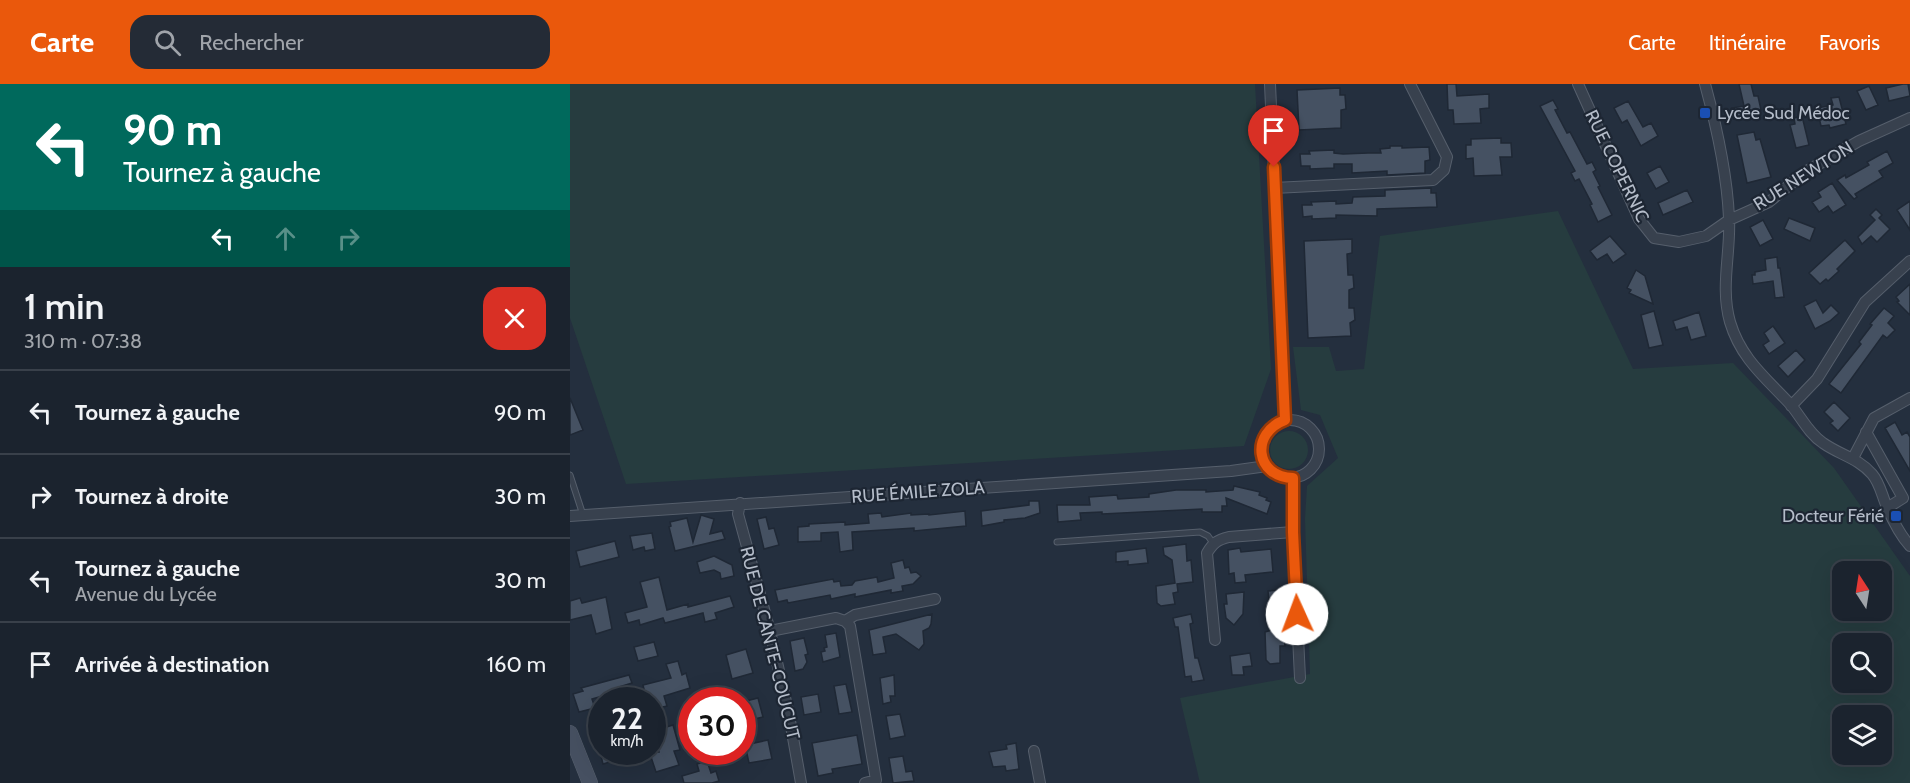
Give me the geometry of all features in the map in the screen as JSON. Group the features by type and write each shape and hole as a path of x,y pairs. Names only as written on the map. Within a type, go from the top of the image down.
{"street":[{"path":"1270,84 1285,420"},
{"path":"1274,188 1433,180 1444,170 1447,157 1410,84"},
{"name":"RUE COPERNIC","path":"1578,84 1640,219 1654,238 1679,242 1706,236 1730,220"},
{"path":"1705,84 1721,148 1730,220 1725,275 1730,321 1744,354 1821,442 1853,458 1876,479 1887,508 1910,546"},
{"name":"RUE NEWTON","path":"1730,220 1769,202 1805,172 1859,141 1910,118"},
{"path":"1791,406 1817,379 1865,302 1910,261"},
{"path":"1853,458 1874,418 1910,398"},
{"path":"1285,420 1303,423 1311,428 1319,445 1316,463 1310,470 1293,478 1278,476 1267,466 1262,457 1263,438 1268,430 1285,420"},
{"path":"1866,432 1907,500 1887,508"},
{"name":"RUE ÉMILE ZOLA","path":"570,516 1231,471 1267,466"},
{"path":"1293,478 1293,532 1300,678"},
{"name":"RUE DE CANTE-COUCUT","path":"740,503 738,514 770,631 789,715 801,783"},
{"path":"1215,640 1207,554 1213,543 1218,539 1229,537 1293,532"},
{"path":"845,621 855,615 935,600"},
{"path":"770,631 836,618 845,621 850,626 876,780 865,783"},
{"path":"570,733 590,783"},
{"path":"1034,751 1040,783"}],"lane":[{"path":"570,475 583,515"},
{"path":"1057,542 1200,532 1208,536 1213,543"}],"green space":[{"path":"570,84 1255,84 1271,369 1244,446 626,484 570,318"},
{"path":"1558,211 1633,369 1733,363 1834,468 1910,576 1910,783 1200,783 1180,698 1310,674 1305,519 1307,486 1338,458 1320,415 1301,410 1293,347 1329,347 1336,371 1364,369 1380,236"},
{"path":"1289,431 1303,436 1308,450 1303,464 1289,469 1275,464 1270,450 1275,436"}],"building":[{"path":"1447,84 1456,84 1457,96 1489,94 1489,108 1480,109 1481,123 1454,124 1453,110 1448,110"},
{"path":"1739,84 1751,84 1754,96 1758,96 1761,110 1757,111 1757,114 1734,119 1732,108 1744,106"},
{"path":"1908,84 1910,96 1889,101 1886,88"},
{"path":"1869,86 1878,105 1866,110 1857,91"},
{"path":"1340,88 1340,95 1345,95 1346,109 1341,110 1341,128 1299,130 1297,90"},
{"path":"1839,97 1846,124 1830,128 1829,125 1821,126 1817,108 1833,105 1831,98"},
{"path":"1553,100 1558,109 1555,110 1567,133 1570,132 1587,164 1592,162 1596,170 1593,172 1600,186 1598,187 1612,215 1598,222 1590,205 1592,204 1579,179 1575,181 1571,173 1575,171 1540,106"},
{"path":"1628,101 1643,127 1651,123 1658,136 1641,146 1627,120 1622,123 1614,108"},
{"path":"1802,116 1809,145 1796,148 1790,125 1795,124 1794,118"},
{"path":"1754,132 1756,140 1760,139 1771,177 1747,183 1737,135"},
{"path":"1501,138 1501,143 1511,143 1512,157 1500,157 1502,175 1474,176 1473,158 1466,159 1466,145 1471,145 1471,139"},
{"path":"1390,146 1429,147 1430,160 1425,161 1425,173 1387,175 1387,171 1352,173 1352,164 1334,164 1334,168 1310,169 1310,166 1301,166 1300,154 1310,154 1309,151 1334,150 1334,153 1343,154 1381,153 1380,149 1390,148"},
{"path":"1887,151 1893,163 1879,171 1883,177 1855,194 1857,197 1854,199 1837,180 1845,175 1846,178 1869,165 1867,162"},
{"path":"1660,166 1669,182 1656,189 1647,173"},
{"path":"1832,183 1846,205 1833,213 1828,206 1819,212 1812,202 1821,197 1818,192"},
{"path":"1431,188 1431,193 1436,193 1437,207 1377,209 1377,216 1336,215 1336,218 1312,219 1312,216 1303,217 1302,205 1312,205 1311,202 1352,203 1353,197 1385,196 1385,190"},
{"path":"1687,190 1693,202 1663,215 1658,203"},
{"path":"1910,201 1910,230 1897,210"},
{"path":"1876,209 1882,215 1879,218 1890,229 1877,242 1871,236 1862,244 1858,237 1875,220 1870,215"},
{"path":"1789,218 1815,228 1810,241 1784,229"},
{"path":"1763,220 1773,239 1760,246 1750,227"},
{"path":"1610,236 1626,254 1613,263 1607,254 1597,260 1590,251"},
{"path":"1352,239 1352,253 1347,254 1348,275 1353,275 1354,288 1349,290 1349,308 1354,308 1355,320 1350,323 1351,336 1308,338 1304,241"},
{"path":"1845,240 1855,251 1837,269 1839,271 1828,281 1826,279 1820,284 1809,273"},
{"path":"1777,257 1784,297 1775,298 1773,281 1753,284 1752,275 1755,275 1755,272 1766,270 1765,259"},
{"path":"1636,270 1645,276 1653,304 1629,293 1631,290 1627,288"},
{"path":"1910,284 1910,315 1897,302 1899,301 1896,297"},
{"path":"1816,300 1823,313 1831,305 1839,313 1815,329 1804,306"},
{"path":"1884,308 1894,316 1888,323 1895,330 1887,338 1883,335 1841,393 1829,384 1861,344 1859,342 1872,325 1870,324"},
{"path":"1654,311 1663,345 1649,348 1641,315"},
{"path":"1699,312 1706,336 1691,340 1687,327 1676,330 1673,321"},
{"path":"1773,326 1785,343 1769,354 1763,345 1769,341 1764,333"},
{"path":"1796,350 1805,360 1788,377 1778,366"},
{"path":"570,398 583,430 570,435"},
{"path":"1834,402 1850,418 1838,431 1830,423 1833,421 1824,412"},
{"path":"1895,422 1902,435 1907,432 1910,437 1910,471 1885,428"},
{"path":"1234,486 1260,492 1259,495 1271,502 1267,514 1226,498 1227,506 1222,506 1222,512 1202,512 1202,509 1080,513 1081,520 1058,522 1057,505 1090,505 1089,497 1117,495 1118,499 1149,497 1149,494 1176,490 1206,490 1206,492 1233,490"},
{"path":"1029,501 1039,501 1040,513 982,526 981,511 1029,505"},
{"path":"965,511 966,526 914,531 914,528 852,532 853,550 840,552 838,532 821,533 821,541 798,542 798,527 809,526 809,524 869,523 868,514 881,513 882,517 911,513 911,515 929,515"},
{"path":"701,515 714,519 710,534 722,531 725,539 675,551 669,527 670,522 687,518 693,542"},
{"path":"766,517 769,529 774,528 779,545 764,549 757,519"},
{"path":"652,533 655,549 645,551 644,547 633,550 630,536"},
{"path":"615,541 619,557 580,567 576,551"},
{"path":"1186,544 1187,561 1191,560 1193,582 1177,584 1178,592 1173,593 1175,604 1161,606 1157,603 1156,586 1175,583 1172,560 1164,555 1163,547"},
{"path":"1146,548 1148,563 1128,565 1128,561 1116,562 1116,552"},
{"path":"1240,548 1241,552 1271,549 1273,572 1245,575 1246,582 1235,583 1234,573 1229,574 1228,550"},
{"path":"714,556 732,565 734,576 721,579 720,573 714,570 700,573 697,562"},
{"path":"903,560 905,568 909,567 911,573 916,572 921,576 913,584 902,586 903,591 891,593 891,590 855,597 855,594 831,599 830,595 788,603 787,600 778,602 775,590 833,579 834,582 840,581 841,586 877,577 878,582 894,578 891,563"},
{"path":"659,577 667,610 730,596 734,607 715,613 717,619 705,622 703,613 665,623 663,618 640,625 639,620 628,623 625,613 647,607 640,582"},
{"path":"1279,590 1285,646 1280,646 1280,663 1270,664 1266,660 1265,632 1272,630 1268,591"},
{"path":"1244,592 1243,614 1234,625 1226,618 1224,604 1227,604 1226,594"},
{"path":"606,597 612,629 596,634 591,615 570,620 570,601 580,598 582,603"},
{"path":"932,614 929,628 923,631 924,644 919,650 896,634 883,637 886,653 873,655 869,630"},
{"path":"1191,614 1193,623 1190,624 1195,658 1198,658 1204,680 1192,682 1191,676 1185,677 1178,627 1175,627 1173,618"},
{"path":"836,633 840,657 823,662 821,652 827,647 825,635"},
{"path":"804,638 808,654 805,655 807,662 803,669 795,671 790,641"},
{"path":"654,642 658,656 638,661 634,647"},
{"path":"746,649 753,673 732,679 726,655"},
{"path":"1250,653 1252,666 1243,667 1244,675 1232,675 1230,656"},
{"path":"678,661 682,675 686,673 690,687 678,687 678,692 666,695 666,687 643,687 643,685 671,678 666,664"},
{"path":"629,675 632,683 619,687 588,687 588,710 579,712 573,694 583,691 581,688"},
{"path":"894,675 895,696 890,696 891,702 883,704 880,678"},
{"path":"846,684 852,712 839,714 834,686"},
{"path":"818,694 821,712 804,715 801,697"},
{"path":"756,698 758,698 763,717 756,719"},
{"path":"900,714 905,736 890,739 886,716"},
{"path":"673,725 678,743 678,750 674,751 679,765 656,772 654,765 666,765 666,727"},
{"path":"857,735 862,764 832,769 833,773 818,776 812,743"},
{"path":"768,740 772,759 756,762 756,743"},
{"path":"1016,743 1019,769 1006,771 1005,766 993,767 989,752 1007,749 1006,745"},
{"path":"903,756 906,772 912,771 914,781 893,783 889,758"},
{"path":"697,765 708,765 711,773 716,771 719,781 684,783 682,776 699,771"}],"place":[{"name":"Lycée Sud Médoc","path":"1705,113"},
{"name":"Docteur Férié","path":"1896,516"}],"route":[{"path":"1274,167 1285,420 1268,430 1261,448 1262,457 1272,472 1278,476 1293,478 1297,614"}]}
